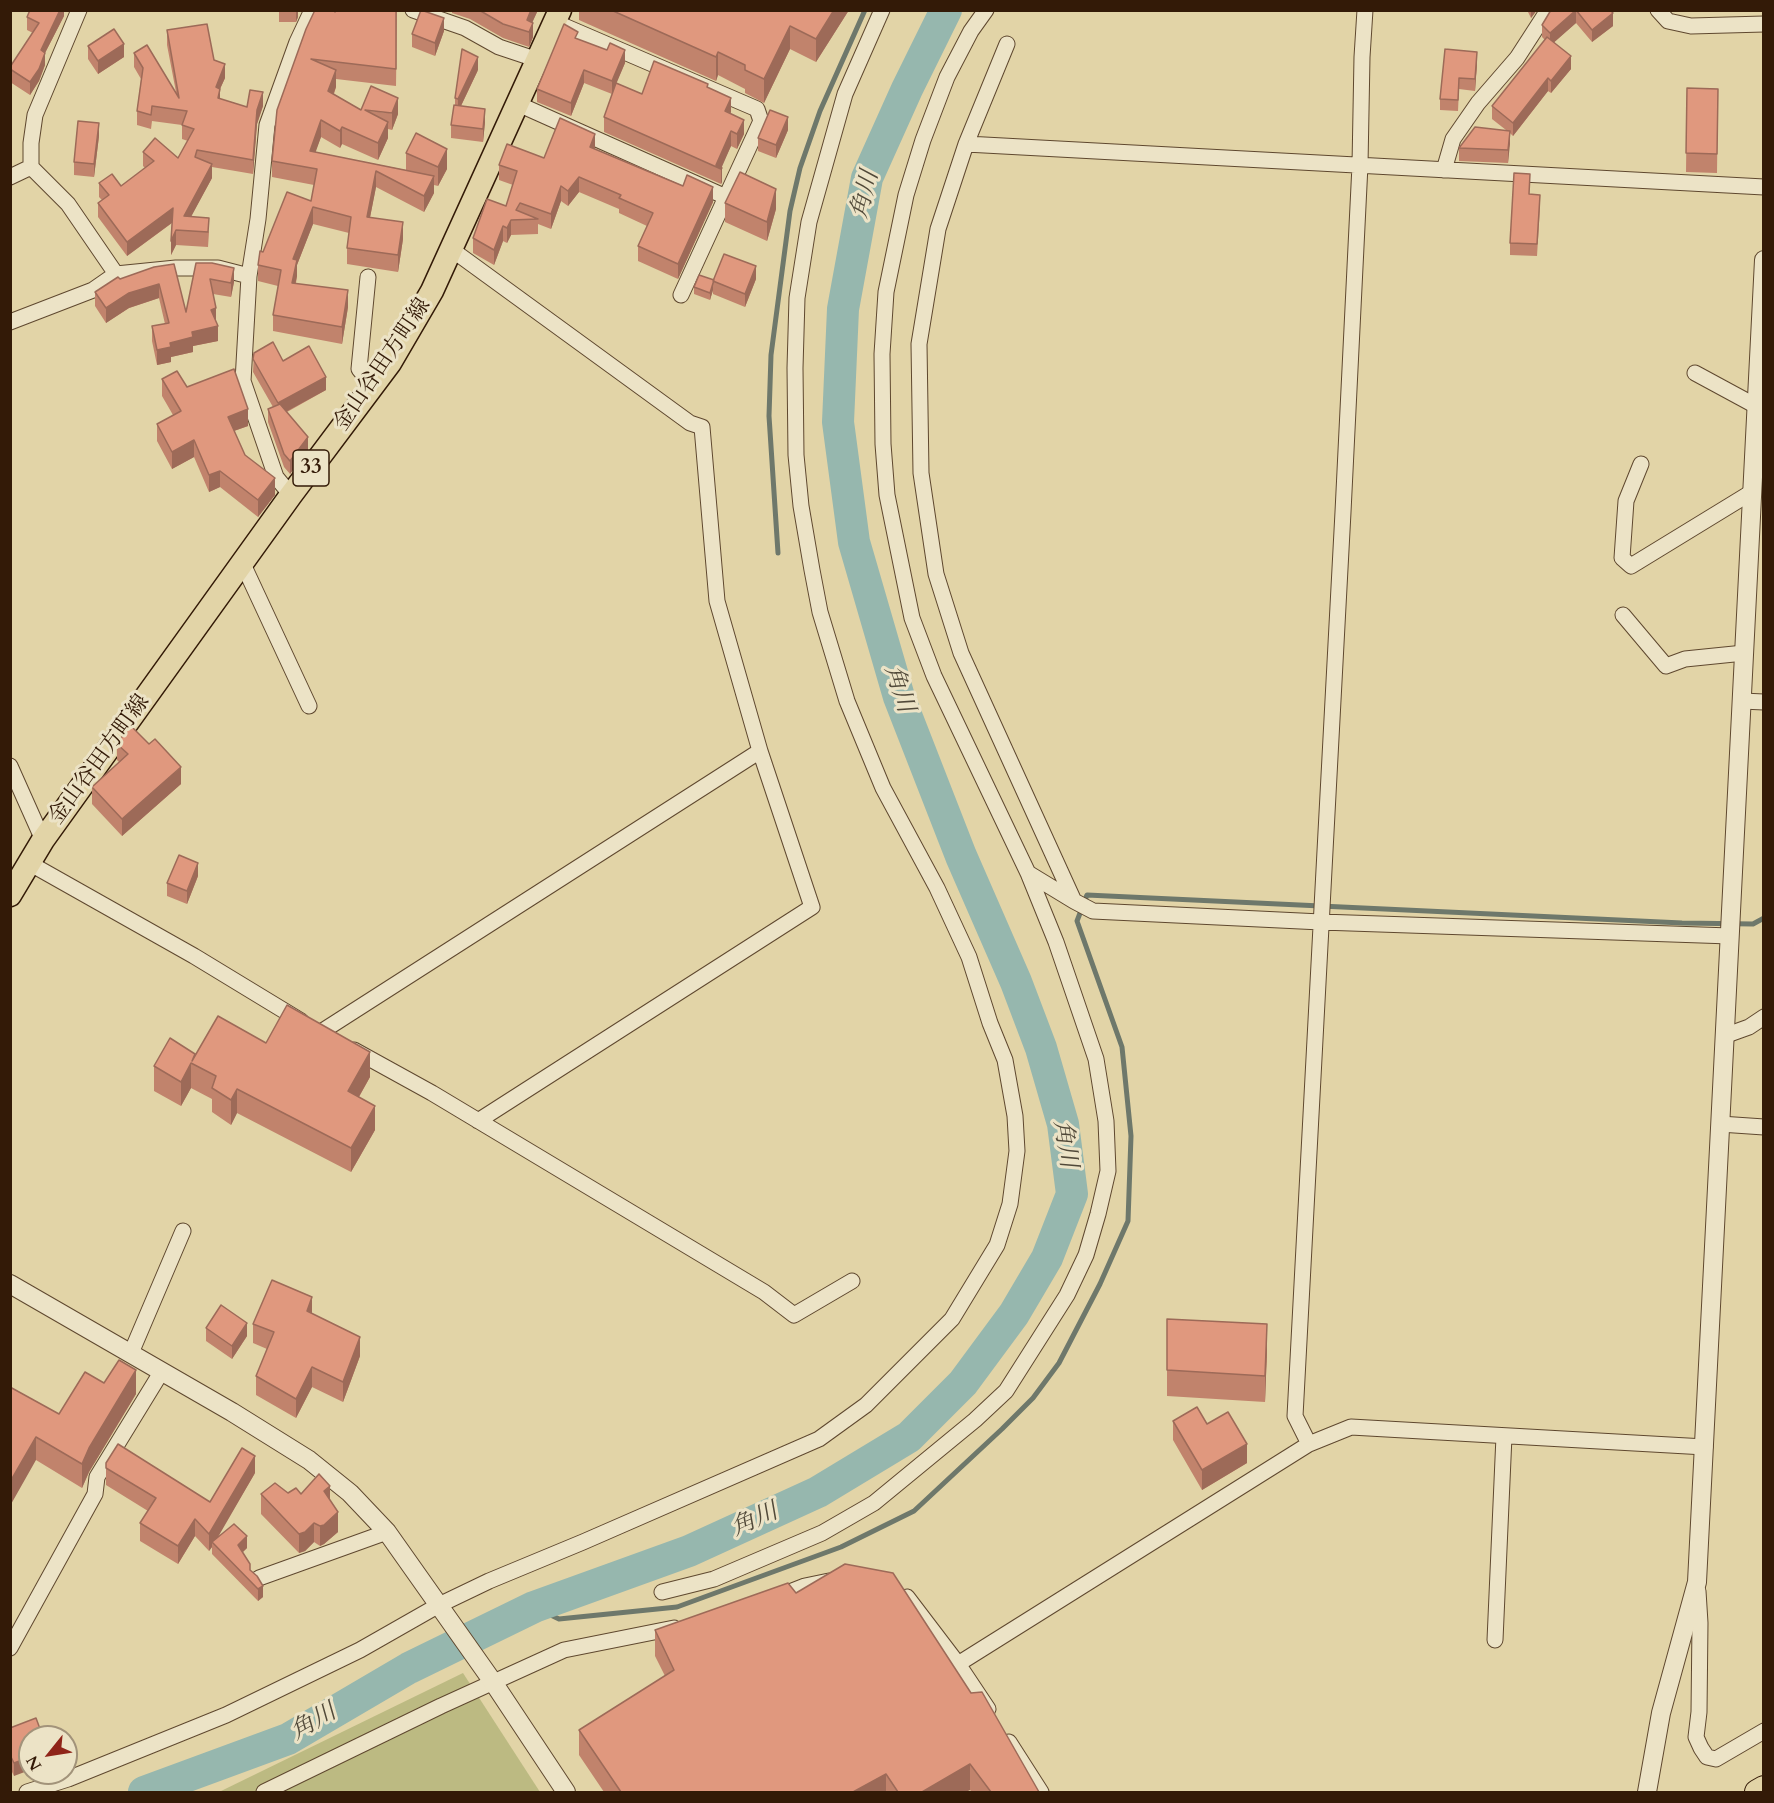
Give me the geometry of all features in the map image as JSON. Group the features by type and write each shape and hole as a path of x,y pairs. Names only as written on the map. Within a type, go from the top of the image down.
{"highway":[{"path":"1757,1792 1764,1788"}],"main road":[{"name":"金山谷田方町線","path":"10,895 43,840 242,562 390,363 432,291 557,16"}],"street":[{"path":"79,10 35,115 31,142 31,167 68,204 116,274"},
{"path":"291,495 276,477 243,381 249,276 258,219 267,125 297,42 312,10"},
{"path":"413,10 465,28 499,47 538,60"},
{"path":"27,1792 68,1779 226,1715 360,1650 489,1581 819,1439 866,1405 952,1319 997,1245 1010,1204 1017,1151 1015,1116 1005,1059 990,1023 969,957 937,888 883,788 848,701 820,612 801,506 796,455 797,298 809,222 845,94 882,10"},
{"path":"662,1592 714,1579 822,1533 874,1503 975,1420 1006,1392 1067,1295 1086,1255 1098,1214 1107,1170 1106,1120 1096,1059 1056,942 1028,873 934,676 912,618 887,495 883,444 882,354 886,292 906,195 923,140 946,77 986,10"},
{"path":"1309,1444 1295,1416 1360,165 1365,10"},
{"path":"1443,170 1453,139 1478,103 1517,58 1548,10"},
{"path":"1658,10 1668,21 1692,26 1764,24"},
{"path":"557,16 757,109 761,121 681,295"},
{"path":"1007,44 966,144 938,229 919,344 921,473 936,574 961,653 1074,901"},
{"path":"518,104 726,197"},
{"path":"966,144 1764,187"},
{"path":"10,177 31,167"},
{"path":"451,249 690,423 702,427 717,601 760,751 812,907 478,1121"},
{"path":"1764,260 1697,1582 1700,1623 1699,1712 1696,1737 1707,1757 1716,1759 1764,1731"},
{"path":"10,322 93,290 116,274 176,268 218,268 249,276"},
{"path":"368,277 359,369 374,386"},
{"path":"1695,373 1756,406"},
{"path":"1641,464 1626,501 1622,558 1631,566 1752,492"},
{"path":"242,562 309,706"},
{"path":"1623,615 1666,666 1685,659 1744,653"},
{"path":"1742,701 1764,702"},
{"path":"321,1032 760,751"},
{"path":"10,766 43,840"},
{"path":"29,863 478,1121 764,1292 794,1315 852,1281"},
{"path":"1028,873 1093,911 1321,922 1730,936"},
{"path":"1724,1036 1749,1027 1764,1017"},
{"path":"1720,1124 1764,1127"},
{"path":"131,1353 183,1231"},
{"path":"10,1284 232,1412 309,1460 350,1493 387,1532 493,1682 566,1792"},
{"path":"10,1648 96,1494 97,1477 162,1371"},
{"path":"958,1664 1309,1444 1351,1427 1705,1447"},
{"path":"1495,1640 1504,1436"},
{"path":"260,1578 387,1532"},
{"path":"765,1602 805,1586 843,1577"},
{"path":"1647,1792 1661,1713 1697,1582"},
{"path":"893,1584 901,1588 958,1664 1041,1792"},
{"path":"264,1792 564,1650 691,1625"}],"shaded area":[{"path":"463,1673 540,1792 219,1792"}],"building":[{"path":"30,10 60,10 41,50 45,53 39,69 30,82 10,67 39,23 27,17"},
{"path":"315,10 335,12 335,10 396,10 396,69 311,59 336,70 328,91 361,110 371,86 398,98 392,113 365,110 388,122 378,143 342,127 340,131 321,120 310,151 434,176 424,196 376,171 367,217 403,222 398,255 347,248 351,217 313,207 293,259 297,260 292,283 348,290 342,327 273,315 281,270 258,265 260,251 263,252 287,192 311,201 317,169 272,161 277,110"},
{"path":"421,10 444,18 435,43 412,34"},
{"path":"479,10 531,10 527,20 533,23 529,32 503,24"},
{"path":"611,10 834,10 816,39 790,26 764,79 745,70 745,65 718,52 716,57"},
{"path":"1551,10 1576,10 1550,33 1542,25"},
{"path":"1576,10 1610,10 1613,13 1592,30"},
{"path":"207,24 214,60 225,64 216,87 220,89 218,98 247,107 250,90 263,92 257,110 253,160 197,150 195,157 212,164 184,216 209,218 208,232 176,230 171,241 173,208 127,242 98,203 109,195 99,183 112,174 121,186 154,161 143,152 155,138 178,158 194,129 182,125 187,111 152,106 151,115 137,111 143,68 134,53 147,45 179,98 167,30"},
{"path":"564,24 578,32 575,38 607,50 610,43 625,50 612,81 584,70 571,103 537,89"},
{"path":"114,29 124,44 98,61 88,46"},
{"path":"1547,37 1571,56 1551,81 1548,78 1513,123 1492,106"},
{"path":"462,49 478,57 458,99 455,98"},
{"path":"1445,49 1477,52 1475,79 1459,78 1458,100 1440,99"},
{"path":"654,61 708,84 707,87 731,98 725,111 744,120 737,134 731,131 716,165 721,169 604,117 616,83 642,94"},
{"path":"1687,88 1718,89 1717,154 1686,153"},
{"path":"454,105 485,109 483,129 451,125"},
{"path":"770,110 788,117 776,145 758,138"},
{"path":"560,118 595,134 590,147 683,186 687,175 713,187 678,264 638,246 653,213 619,198 621,195 579,177 568,191 561,186 551,214 520,203 516,210 538,219 511,220 507,228 503,226 494,250 473,238 487,199 506,206 517,171 499,165 507,144 544,158"},
{"path":"78,121 99,123 94,164 74,162"},
{"path":"1475,127 1510,131 1508,150 1459,148"},
{"path":"416,133 447,149 438,167 406,153"},
{"path":"740,172 776,189 767,222 725,203"},
{"path":"1514,173 1530,174 1529,194 1540,195 1537,244 1510,243"},
{"path":"724,254 756,266 745,294 713,281"},
{"path":"196,263 212,263 234,268 231,283 210,279 216,308 211,310 218,326 192,332 193,337 170,343 171,347 157,350 152,326 169,323 159,284 129,293 106,308 95,292 118,277 120,279 154,267 174,264 186,312"},
{"path":"699,275 714,280 710,293 694,287"},
{"path":"273,342 283,361 309,346 326,377 278,403 253,359 254,353"},
{"path":"234,369 248,409 228,417 245,455 275,478 258,500 220,471 209,475 194,440 172,452 157,424 181,411 162,379 177,371 187,387"},
{"path":"280,404 308,437 290,461 284,454 268,409"},
{"path":"130,725 149,744 155,739 181,767 122,819 92,787 128,754 117,744"},
{"path":"179,855 198,863 187,891 167,883"},
{"path":"287,1005 370,1052 348,1091 375,1106 351,1148 237,1089 231,1100 212,1088 216,1076 191,1063 181,1082 154,1066 170,1038 195,1054 192,1061 218,1016 266,1043"},
{"path":"272,1280 312,1297 307,1311 360,1337 343,1382 312,1367 296,1399 256,1376 274,1332 253,1324"},
{"path":"221,1305 247,1323 232,1346 206,1328"},
{"path":"1167,1319 1267,1324 1265,1376 1167,1370"},
{"path":"119,1360 136,1370 89,1448 82,1464 36,1437 10,1482 10,1387 59,1414 85,1372 104,1383"},
{"path":"1197,1407 1207,1424 1228,1412 1247,1444 1202,1470 1173,1421"},
{"path":"118,1444 210,1502 242,1448 255,1456 209,1534 195,1519 178,1546 140,1523 156,1498 106,1468 106,1463"},
{"path":"319,1474 330,1486 324,1491 338,1512 324,1525 314,1523 305,1532 299,1534 261,1494 275,1483 288,1493 296,1488 301,1494"},
{"path":"234,1524 247,1536 238,1545 250,1564 250,1570 263,1586 258,1589 212,1542"},
{"path":"845,1564 893,1573 971,1693 982,1692 1039,1792 991,1792 970,1764 922,1792 898,1792 886,1774 853,1792 621,1792 579,1730 674,1670 655,1630 788,1583 796,1593"},
{"path":"36,1718 39,1725 18,1725 18,1762 14,1763 10,1755 10,1728"}],"waterway":[{"path":"778,553 769,416 771,355 790,211 800,168 820,111 865,10"},
{"name":"角川","path":"144,1792 288,1739 409,1668 534,1607 689,1551 818,1492 909,1437 963,1383 1014,1314 1047,1258 1072,1194 1063,1124 1041,1048 1016,982 961,856 899,697 854,542 838,422 843,309 867,178 946,10"},
{"path":"534,1607 559,1619 677,1607 841,1547 914,1511 1033,1398 1059,1363 1100,1284 1128,1221 1131,1136 1122,1047 1077,921 1087,895 1682,923 1753,924 1764,918"}]}
